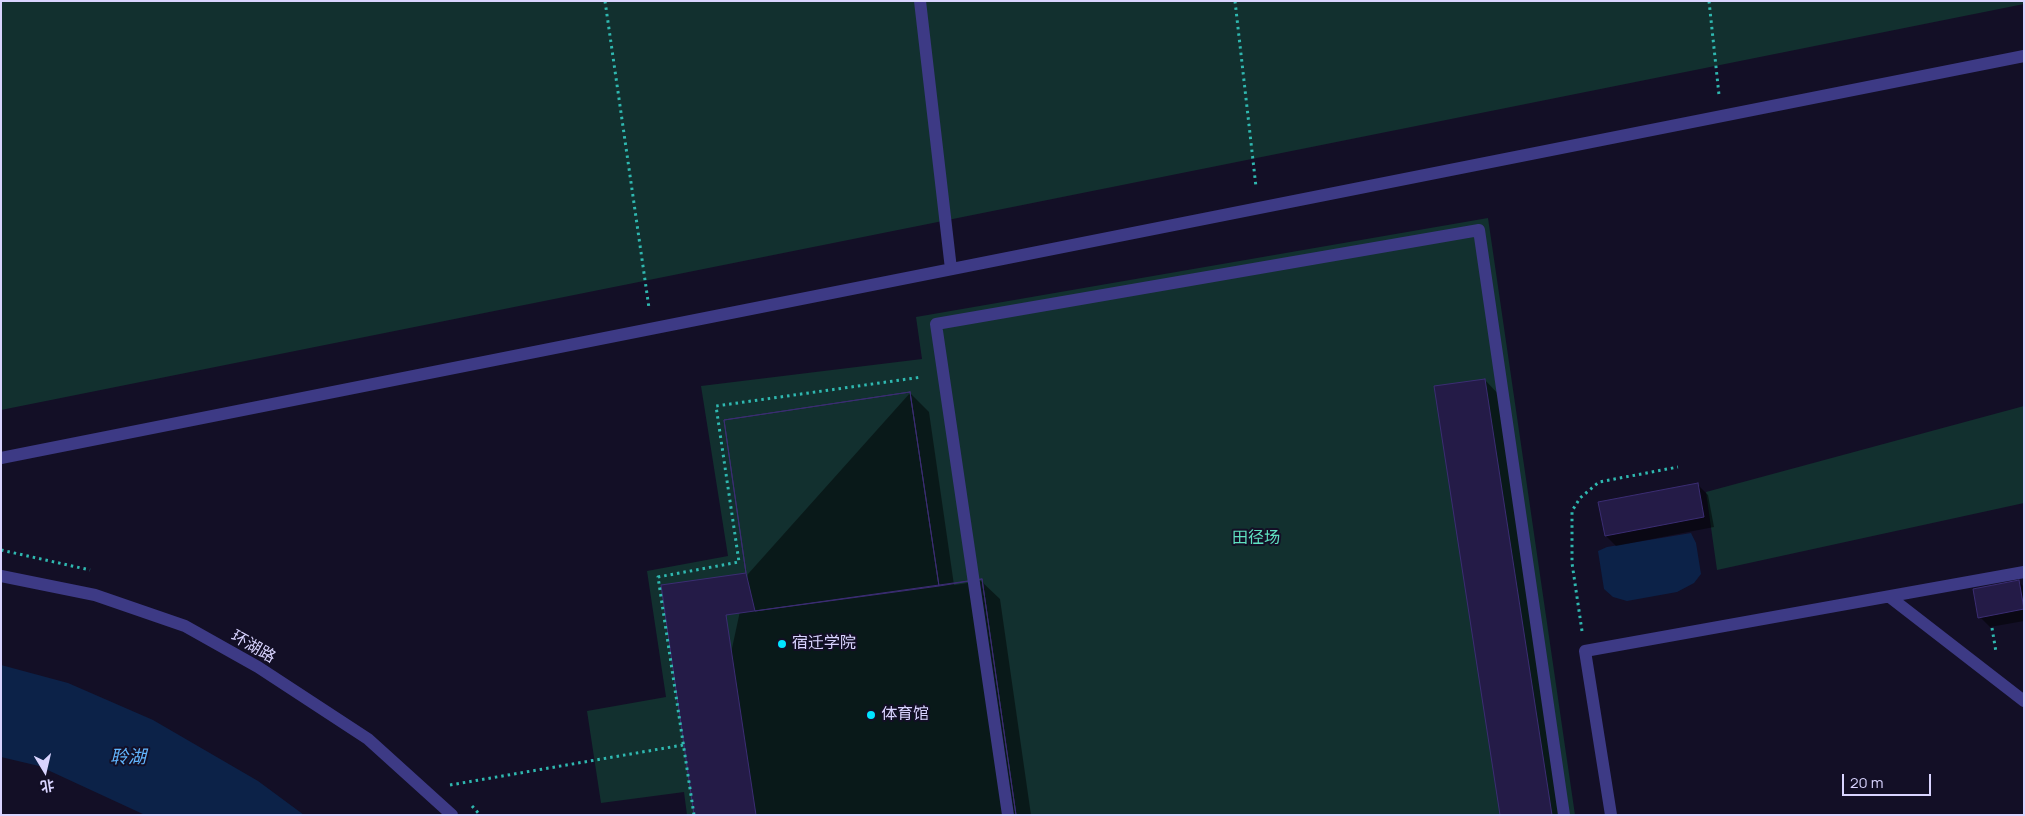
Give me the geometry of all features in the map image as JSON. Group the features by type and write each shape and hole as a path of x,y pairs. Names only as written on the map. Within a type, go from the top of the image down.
{"street":[{"path":"920,1 951,269"},
{"path":"1,458 2024,56"},
{"path":"1008,815 936,324 1479,230 1564,815"},
{"path":"1611,815 1585,651 1890,598 2024,572"},
{"name":"环湖路","path":"1,576 94,595 185,626 258,668 368,739 452,815"},
{"path":"1890,598 2024,701"}],"path":[{"path":"605,1 652,328"},
{"path":"1235,1 1258,208"},
{"path":"1709,1 1721,116"},
{"path":"694,815 658,577 739,562 716,406 943,374"},
{"path":"1585,651 1572,563 1572,511 1580,498 1600,482 1678,468"},
{"path":"424,789 683,745"}],"green space":[{"path":"1,1 2024,1 2024,4 1,410"},
{"name":"田径场","path":"1488,218 1575,815 687,815 684,792 601,803 587,711 666,697 647,571 728,556 701,386 922,359 916,317"},
{"path":"2024,406 2024,503 1717,570 1706,492"}],"water":[{"path":"1691,533 1696,543 1701,574 1694,583 1677,592 1627,601 1613,597 1604,589 1598,551 1607,547"},
{"name":"聆湖","path":"1,665 68,683 153,720 258,781 304,815 145,815 39,766 1,757"}],"building":[{"path":"1485,379 1552,815 1500,815 1434,386"},
{"path":"910,392 939,586 982,579 1016,815 694,815 661,585 746,573 724,420"},
{"path":"910,392 939,586 755,611 746,573 724,420"},
{"path":"1698,483 1704,517 1605,536 1598,502"},
{"name":"体育馆","path":"982,579 1016,815 756,815 726,615"},
{"path":"2019,580 2024,609 1978,618 1973,589"}],"place":[{"name":"宿迁学院","path":"782,644"},
{"name":"体育馆","path":"871,715"}]}
